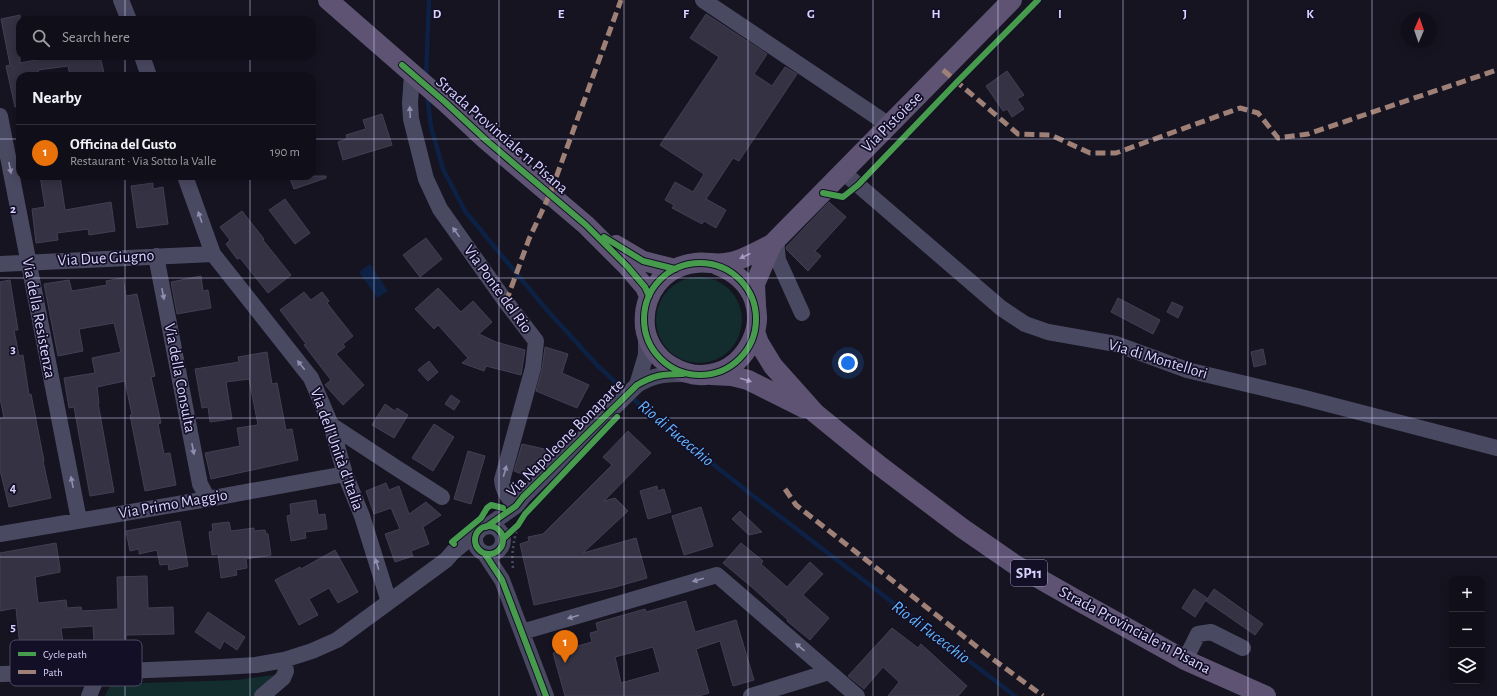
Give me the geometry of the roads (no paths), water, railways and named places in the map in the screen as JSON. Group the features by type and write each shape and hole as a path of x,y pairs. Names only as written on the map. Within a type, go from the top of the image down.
{"main road":[{"name":"Strada Provinciale 11 Pisana","path":"328,0 445,102 486,140 586,225 632,272 645,287 649,296"},
{"name":"Via Pistoiese","path":"717,265 732,262 774,242 1012,0"},
{"name":"Strada Provinciale 11 Pisana","path":"586,225 627,253 643,261 674,269"},
{"name":"Via Pistoiese","path":"756,307 755,284 774,242"},
{"path":"695,263 717,265 726,269 742,281 750,293 756,307 757,320 755,332 749,348 738,361 724,370 698,374 674,368 661,358 651,346 645,331 645,307 649,296 659,280 674,269 695,263"},
{"name":"Strada Provinciale 11 Pisana","path":"755,332 759,343 773,366 815,413 962,528 1017,566 1185,660 1266,696"},
{"name":"Strada Provinciale 11 Pisana","path":"698,374 732,376 748,380 815,413"}],"street":[{"path":"121,0 127,16"},
{"path":"703,0 889,125"},
{"path":"143,60 148,72"},
{"name":"Via Ponte del Rio","path":"407,69 411,119 426,179 440,209 506,302 536,341 533,368 502,480 505,492 518,514"},
{"name":"Via della Resistenza","path":"0,116 2,142 29,262 79,520"},
{"name":"Via di Montellori","path":"843,172 1001,308 1025,324 1048,332 1116,344 1187,370 1300,397 1497,448"},
{"name":"Via dell'Unità d'Italia","path":"186,180 213,254 311,378 331,425 345,474 362,516 388,602"},
{"path":"774,242 778,260 802,313"},
{"name":"Via Due Giugno","path":"0,264 213,254"},
{"name":"Via della Consulta","path":"156,256 200,484 208,499"},
{"name":"Via Napoleone Bonaparte","path":"637,385 646,355 645,331"},
{"name":"Via Napoleone Bonaparte","path":"446,560 470,554 494,553 503,542 518,514 612,410 637,385 650,377 666,374 698,374"},
{"path":"331,425 442,497"},
{"name":"Via Primo Maggio","path":"0,534 345,474"},
{"name":"Via Napoleone Bonaparte","path":"142,670 249,665 284,660 337,640 446,560 453,552 483,529 518,514"},
{"path":"508,576 477,546 476,539 483,529 491,527 499,531 503,538 499,555 508,576 522,632 546,696"},
{"path":"522,632 717,575 857,696"},
{"path":"1185,660 1198,634 1211,632 1243,648"},
{"path":"262,696 283,678 286,670 284,660"},
{"path":"751,696 829,672"},
{"name":"Via Napoleone Bonaparte","path":"0,674 10,674"},
{"path":"89,696 93,686"}],"water":[{"path":"370,264 388,291 377,298 359,272"}],"waterway":[{"name":"Rio di Fucecchio","path":"426,77 429,0"},
{"name":"Rio di Fucecchio","path":"427,94 431,127 443,169 465,211 546,309 598,366 651,415 752,495 1015,696"}],"place":[{"name":"Officina del Gusto","path":"565,663"}]}
